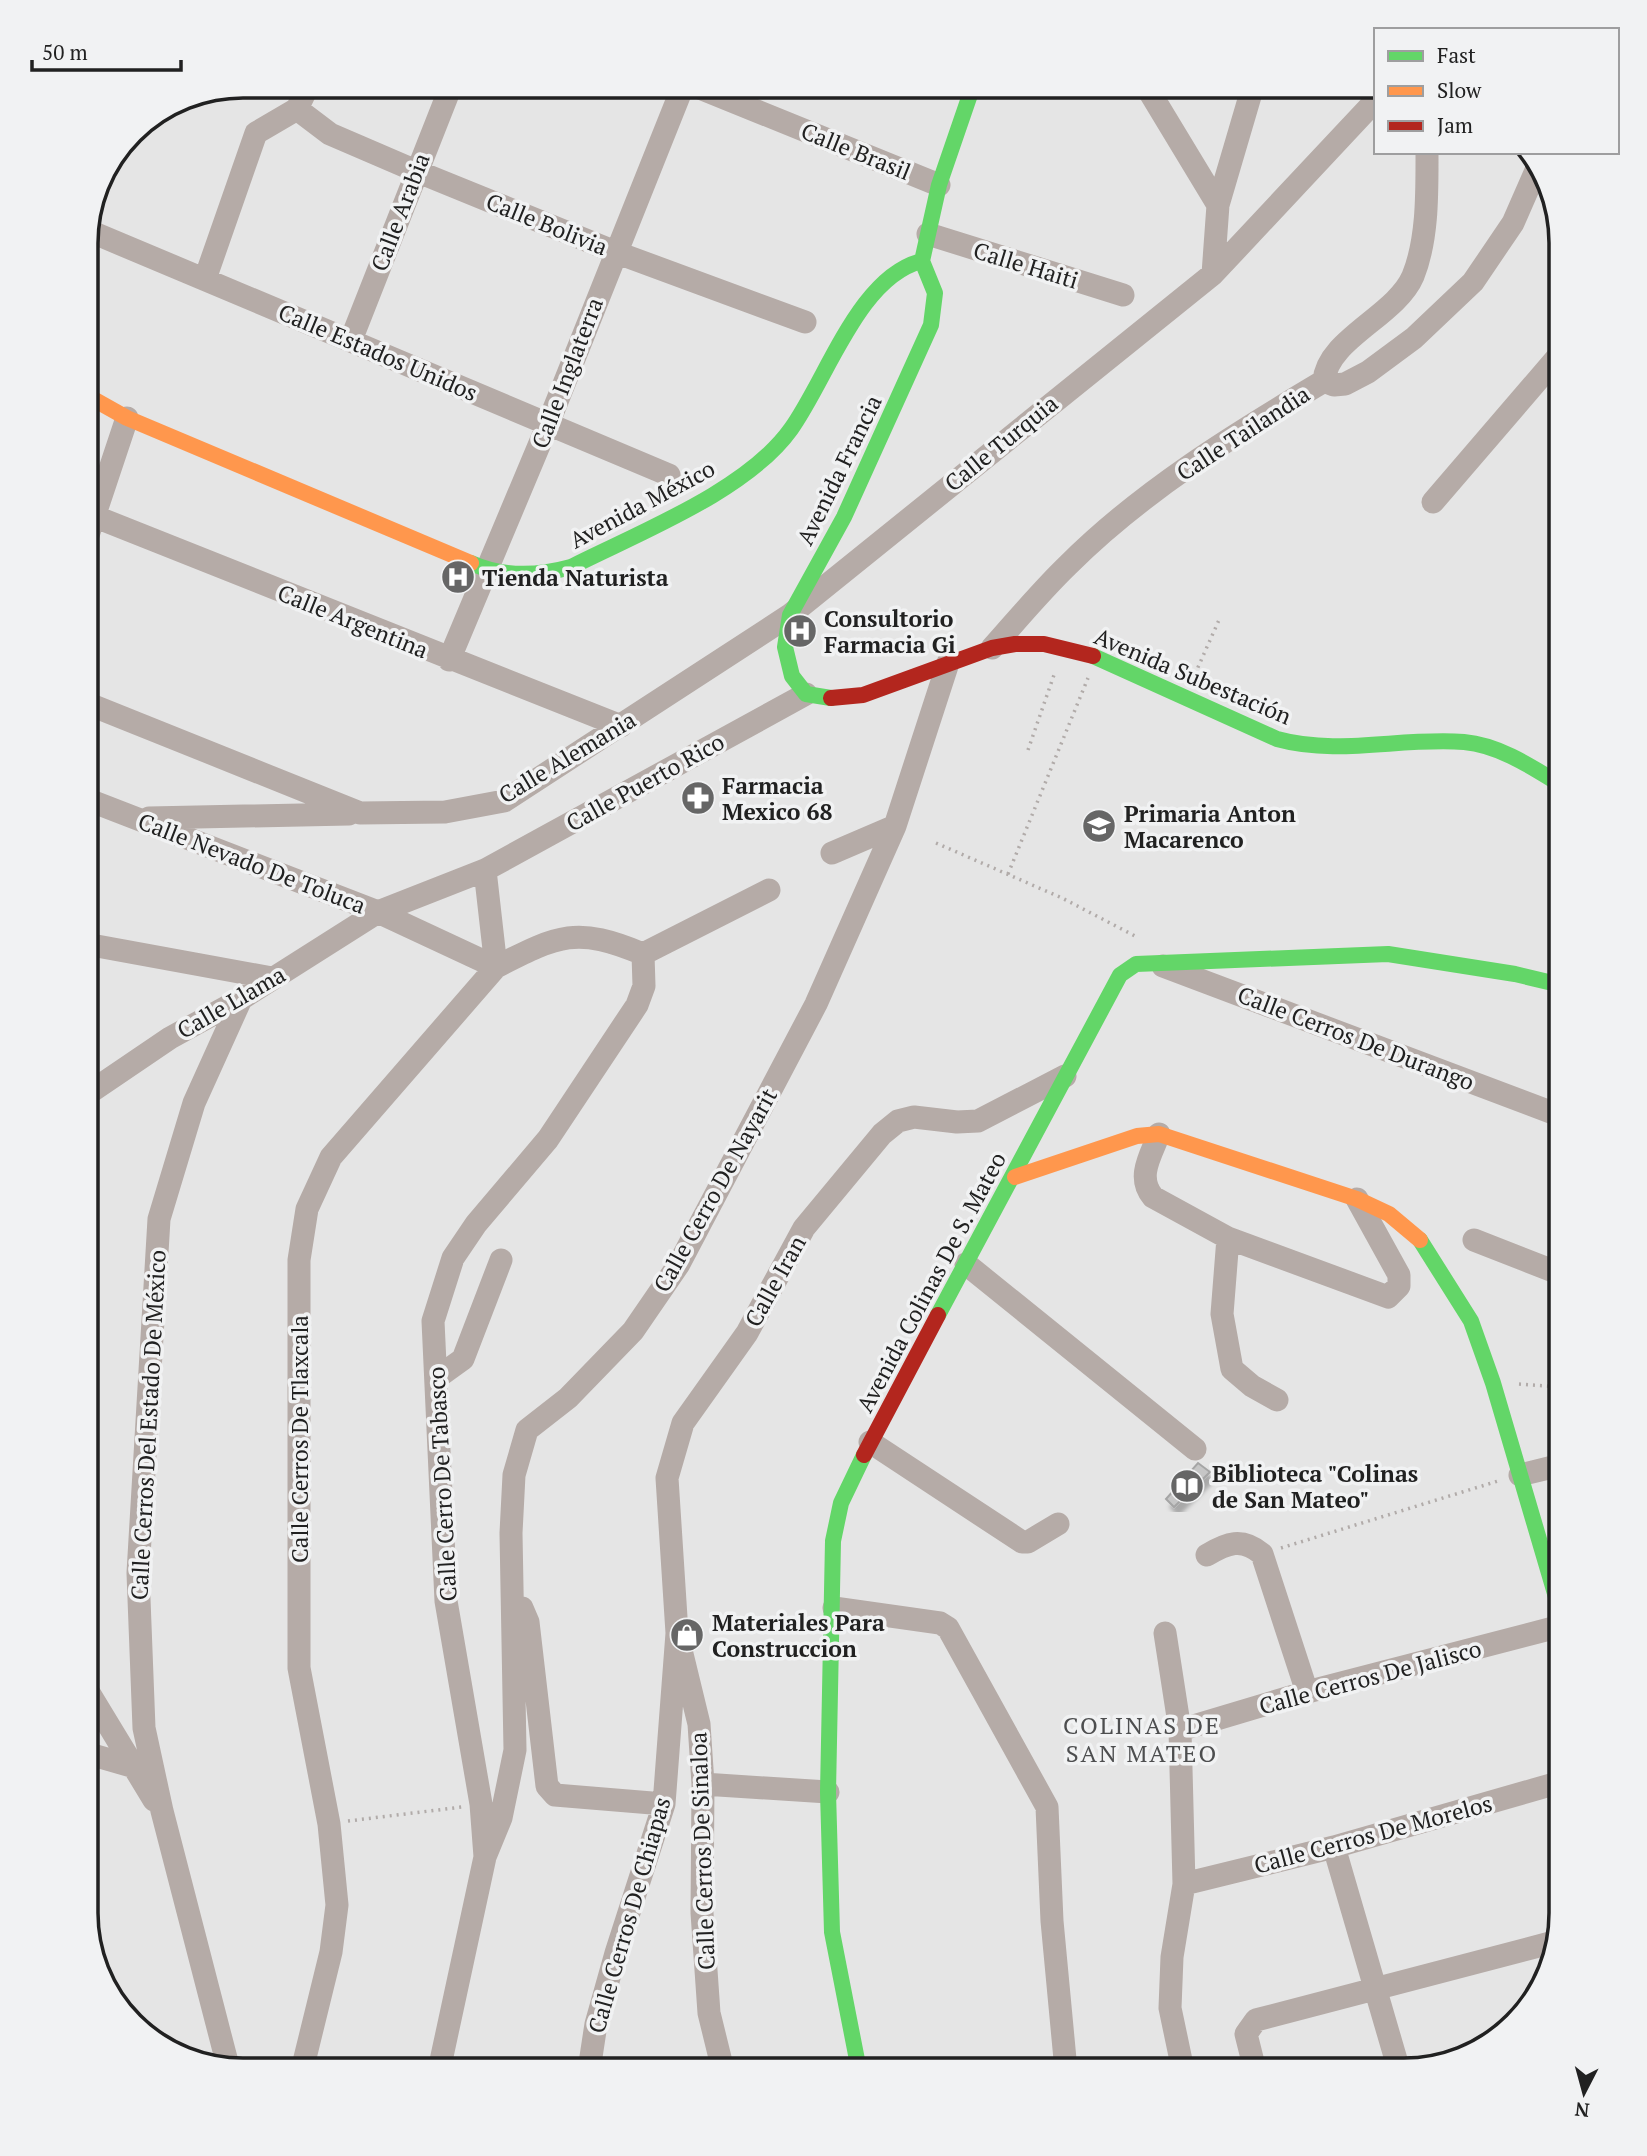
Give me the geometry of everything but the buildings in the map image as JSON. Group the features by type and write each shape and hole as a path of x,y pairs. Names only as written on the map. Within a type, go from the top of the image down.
{"street":[{"path":"205,279 256,133 297,108 302,98"},
{"name":"Calle Arabia","path":"351,340 447,98"},
{"name":"Calle Inglaterra","path":"449,660 548,424 678,98"},
{"name":"Calle Brasil","path":"725,98 939,185"},
{"path":"922,261 939,185 969,98"},
{"path":"1153,98 1218,205"},
{"path":"1213,274 1218,205 1249,98"},
{"name":"Calle Turquia","path":"790,615 1213,274 1374,102"},
{"name":"Calle Bolivia","path":"297,108 330,134 416,171 615,252 805,322"},
{"path":"1324,381 1328,362 1397,300 1413,277 1420,250 1427,195 1427,154"},
{"name":"Calle Tailandia","path":"992,648 1069,564 1149,495 1266,415 1324,381 1334,385 1345,384 1368,372 1414,338 1473,282 1513,223 1533,177"},
{"name":"Calle Haiti","path":"928,234 1123,295"},
{"name":"Calle Estados Unidos","path":"98,235 669,475"},
{"name":"Avenida México","path":"98,402 127,418 487,570 527,575 550,574 571,567 744,475 791,430 870,295 885,276 902,265 922,261"},
{"name":"Avenida Francia","path":"806,694 792,676 785,647 790,615 844,517 931,325 935,293 922,261"},
{"path":"1433,502 1549,367"},
{"path":"98,496 127,418"},
{"name":"Calle Argentina","path":"98,518 449,660 621,726"},
{"name":"Calle Alemania","path":"98,708 360,813 445,812 504,801 790,615"},
{"name":"Avenida Subestación","path":"806,694 836,699 863,695 948,663 1015,643 1064,647 1097,657 1184,698 1277,738 1303,746 1463,742 1489,746 1513,755 1549,778"},
{"path":"832,853 895,826 948,663"},
{"name":"Calle Puerto Rico","path":"485,870 806,694"},
{"name":"Calle Nevado De Toluca","path":"98,804 378,912 496,967"},
{"path":"136,818 360,813"},
{"name":"Calle Cerro De Nayarit","path":"485,1857 501,1818 515,1750 514,1475 527,1430 568,1398 633,1331 679,1264 816,1004 895,826"},
{"path":"378,912 485,870 496,967 538,946 572,937 605,938 643,954 769,890"},
{"name":"Calle Llama","path":"98,1087 170,1038 241,999 378,912"},
{"path":"98,946 272,978"},
{"name":"Avenida Colinas De S. Mateo","path":"857,2058 832,1931 828,1792 834,1608 833,1541 841,1503 870,1442 1015,1177 1065,1076 1120,975 1136,964 1147,950 1388,954 1515,974 1549,982"},
{"name":"Calle Cerros De Durango","path":"1147,950 1549,1111"},
{"name":"Calle Cerro De Tabasco","path":"442,2058 485,1857 481,1804 446,1601 438,1377 433,1321 453,1258 476,1224 548,1139 637,1005 644,986 643,954"},
{"name":"Calle Cerros De Tlaxcala","path":"305,2058 331,1952 337,1905 329,1824 299,1668 299,1260 307,1209 331,1157 496,967"},
{"name":"Calle Cerros Del Estado De México","path":"226,2057 162,1811 144,1728 138,1573 159,1219 194,1103 241,999"},
{"name":"Calle Iran","path":"677,1633 667,1478 671,1455 683,1423 747,1333 804,1228 882,1134 898,1121 914,1117 957,1122 978,1121 1065,1076"},
{"path":"1015,1177 1137,1136 1159,1134 1357,1199 1390,1214 1419,1238 1471,1321 1493,1383 1549,1573"},
{"path":"1159,1134 1143,1175 1145,1188 1153,1197 1227,1238 1388,1297 1399,1286 1399,1275 1357,1199"},
{"path":"1227,1238 1222,1314 1232,1369 1252,1386 1277,1400"},
{"path":"1474,1240 1549,1269"},
{"path":"438,1377 463,1359 501,1260"},
{"path":"966,1264 1195,1449"},
{"path":"870,1442 1022,1542 1028,1542 1058,1524"},
{"path":"1520,1475 1549,1468"},
{"path":"1207,1555 1228,1543 1256,1549 1307,1692"},
{"path":"513,1582 528,1622 547,1786 555,1795 664,1804"},
{"path":"834,1608 940,1623 948,1628 1040,1790 1050,1822 1052,1921 1065,2058"},
{"name":"Calle Cerros De Jalisco","path":"1180,1730 1307,1692 1549,1629"},
{"name":"Calle Cerros De Sinaloa","path":"677,1633 699,1724 703,1784 702,1913 709,2013 720,2058"},
{"name":"Calle Cerros De Chiapas","path":"591,2058 596,2024 616,1953 664,1804 677,1633"},
{"path":"1165,1633 1180,1730 1184,1884 1172,1957 1170,2008 1180,2058"},
{"path":"98,1709 131,1766 162,1811"},
{"path":"98,1756 131,1766"},
{"path":"703,1784 828,1792"},
{"name":"Calle Cerros De Morelos","path":"1184,1884 1334,1847 1549,1785"},
{"path":"1334,1847 1396,2058"},
{"path":"1252,2058 1246,2034 1256,2020 1376,1991 1545,1944"}],"path":[{"path":"1184,698 1219,620"},
{"path":"1028,750 1064,647"},
{"path":"1008,874 1097,657"},
{"path":"936,843 1062,898 1147,950"},
{"path":"1493,1383 1549,1386"},
{"path":"1256,1549 1520,1475"},
{"path":"351,1821 481,1804"}],"traffic: fast":[{"path":"922,261 939,185 969,98"},
{"path":"831,698 806,694 792,676 785,647 790,615 844,517 931,325 935,293 922,261"},
{"path":"471,563 495,571 520,574 571,567 690,509 720,491 772,451 791,429 846,332 880,287 900,270 922,261"},
{"path":"1093,656 1277,739 1324,746 1464,742 1490,747 1549,777"},
{"path":"938,1315 1120,975 1136,964 1388,954 1515,974 1549,982"},
{"path":"1420,1240 1471,1321 1493,1383 1549,1573"},
{"path":"857,2058 832,1932 828,1792 833,1541 841,1503 864,1455"}],"traffic: slow":[{"path":"98,402 127,418 471,563"},
{"path":"1015,1177 1137,1136 1159,1134 1357,1199 1389,1214 1420,1240"}],"traffic: jam":[{"path":"831,698 863,695 992,648 1015,644 1044,644 1093,656"},
{"path":"864,1455 938,1315"}],"place":[{"name":"Tienda Naturista","path":"458,577"},
{"name":"Consultorio Farmacia Gi","path":"800,631"},
{"name":"Farmacia Mexico 68","path":"698,798"},
{"name":"Primaria Anton Macarenco","path":"1099,826"},
{"name":"Biblioteca \"Colinas de San Mateo\"","path":"1187,1486"},
{"name":"Materiales Para Construccion","path":"687,1635"}],"district":[{"name":"COLINAS DE SAN MATEO","path":"1142,1739"}]}
